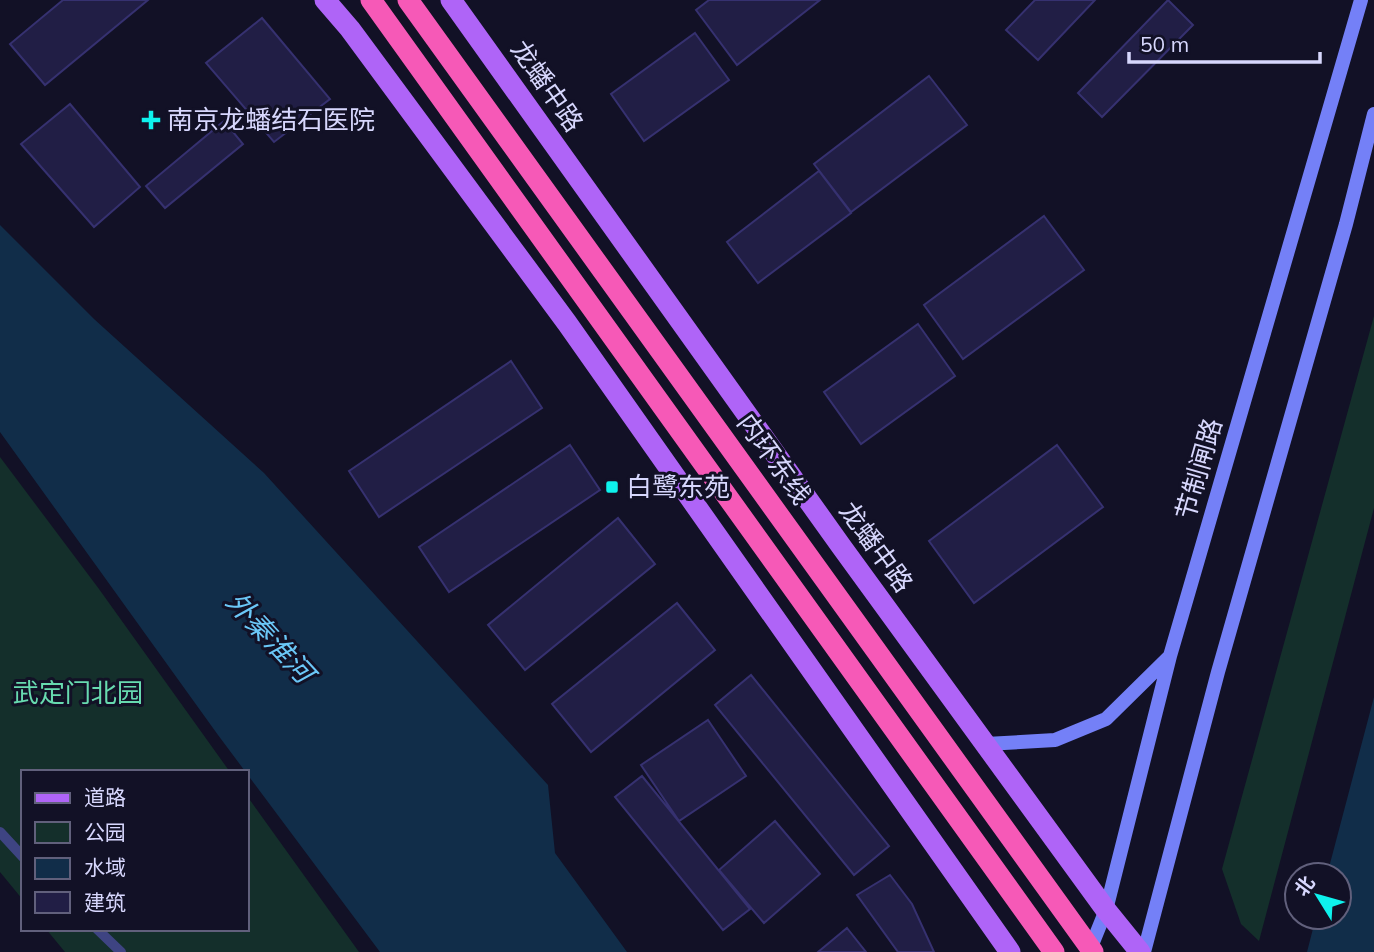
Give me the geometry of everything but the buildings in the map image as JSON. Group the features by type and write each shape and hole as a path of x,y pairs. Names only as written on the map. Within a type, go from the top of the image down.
{"highway":[{"path":"371,0 1054,952"},
{"name":"内环东线","path":"408,0 1091,952"}],"main road":[{"path":"325,0 350,29 567,323 1010,952"},
{"name":"龙蟠中路","path":"452,0 841,546 1106,910 1142,952"},
{"name":"节制闸路","path":"1091,952 1106,910 1170,656 1361,0"},
{"path":"1142,952 1218,672 1346,224 1374,114"},
{"path":"986,744 1055,740 1106,719 1170,656"}],"lane":[{"path":"0,832 21,855"},
{"path":"99,931 121,952"}],"green space":[{"path":"1374,316 1374,508 1259,941 1241,924 1222,869"},
{"name":"武定门北园","path":"0,457 99,589 229,770 21,770 21,898 0,872"},
{"path":"248,797 359,952 65,952 48,931 248,931"}],"water":[{"name":"外秦淮河","path":"0,225 94,319 264,473 548,785 555,853 627,952 380,952 248,775 248,770 244,770 218,735 0,432"},
{"path":"1374,697 1374,952 1307,952 1312,931 1353,931 1353,861 1331,861"}],"place":[{"name":"南京龙蟠结石医院","path":"151,120"},
{"name":"白鹭东苑","path":"612,487"}]}
